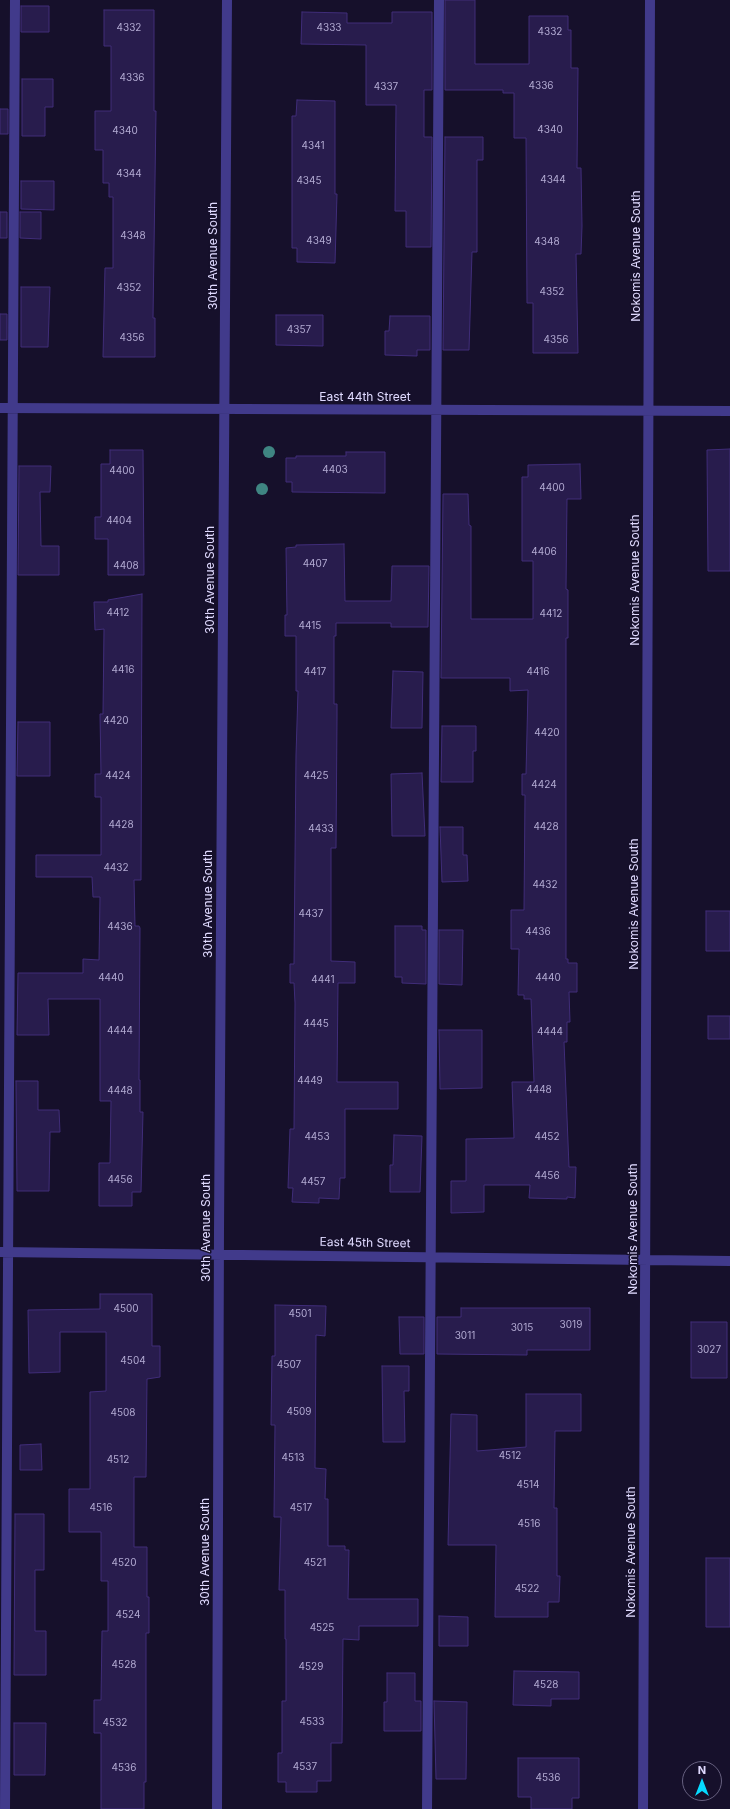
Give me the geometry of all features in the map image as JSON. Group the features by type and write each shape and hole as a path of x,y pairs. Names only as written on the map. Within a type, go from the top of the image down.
{"street":[{"path":"5,1809 4,1252 15,0"},
{"name":"30th Avenue South","path":"217,1809 219,1254 228,0"},
{"path":"427,1809 432,1256 439,0"},
{"name":"Nokomis Avenue South","path":"643,1809 650,0"},
{"name":"East 44th Street","path":"0,408 225,408 649,412 730,411"},
{"name":"East 45th Street","path":"4,1252 730,1260"}],"building":[{"path":"445,0 475,0 475,64 529,64 529,16 568,16 568,30 571,30 571,68 578,68 577,168 581,168 581,254 576,254 578,353 533,353 533,303 527,303 526,138 514,138 514,93 503,93 503,90 445,90"},
{"path":"21,6 49,6 49,32 21,32"},
{"path":"104,10 154,10 154,111 156,111 153,318 155,318 155,357 103,357 105,268 113,268 113,197 109,197 109,183 103,183 103,150 95,150 95,111 111,111 111,46 104,46"},
{"path":"302,12 347,13 347,23 392,23 392,12 432,12 432,90 424,90 424,137 432,137 431,247 406,247 406,211 395,211 396,105 366,105 366,45 301,44"},
{"path":"22,79 53,79 53,107 45,107 45,136 22,136"},
{"path":"297,100 335,101 335,194 337,194 335,263 297,262 297,248 292,248 292,116 296,116"},
{"path":"0,109 8,109 8,134 0,134"},
{"path":"445,137 483,137 483,160 477,160 477,252 472,252 469,350 443,350"},
{"path":"21,181 54,181 54,210 21,209"},
{"path":"0,212 7,212 7,238 0,238"},
{"path":"20,212 41,212 41,239 20,238"},
{"path":"21,287 50,287 48,347 21,347"},
{"path":"0,314 7,314 7,340 0,340"},
{"path":"276,315 323,315 323,346 276,345"},
{"path":"390,316 430,316 430,350 417,350 417,356 385,355 385,331 389,331"},
{"path":"730,449 730,571 708,571 707,450"},
{"path":"110,450 143,450 144,575 108,575 108,539 95,539 95,517 101,517 101,464 110,464"},
{"path":"346,452 385,452 385,493 292,492 292,482 286,482 286,458 296,458 296,456 346,456"},
{"path":"580,464 581,499 567,499 566,589 568,590 568,638 566,638 566,959 568,959 568,963 577,963 577,992 569,992 570,1022 567,1022 567,1042 564,1042 569,1167 576,1167 575,1198 529,1198 530,1185 484,1185 484,1212 451,1213 451,1181 466,1181 466,1139 514,1138 512,1082 534,1082 531,999 524,999 524,995 518,995 519,949 511,949 511,910 524,910 525,795 522,795 522,774 526,774 528,690 510,691 510,678 441,678 443,494 468,494 469,525 471,526 471,619 533,619 533,561 522,561 522,477 528,477 528,465"},
{"path":"19,466 51,466 50,492 40,492 41,546 59,546 59,575 18,575"},
{"path":"344,544 345,601 391,601 392,566 429,566 428,627 391,627 391,623 336,623 336,636 334,636 334,704 337,704 336,848 331,848 331,961 355,962 355,983 338,983 337,1082 398,1082 398,1109 345,1109 345,1178 340,1178 339,1199 319,1198 319,1203 292,1202 293,1188 288,1188 290,1129 294,1129 295,1003 294,983 290,983 290,964 294,964 298,691 296,691 296,636 285,636 285,615 287,615 286,548 296,547 296,545"},
{"path":"142,594 141,880 134,880 135,926 139,926 140,928 139,1080 140,1112 143,1112 141,1192 132,1192 132,1206 99,1206 99,1163 110,1163 111,1101 100,1101 100,999 48,999 49,1035 17,1035 18,973 83,973 83,959 99,960 100,897 93,897 92,877 36,877 36,855 101,855 101,797 95,797 95,774 101,774 100,714 103,714 104,629 95,630 94,602 108,602 108,600"},
{"path":"393,671 423,672 422,728 391,728"},
{"path":"18,722 50,722 50,776 17,776"},
{"path":"442,726 476,726 476,751 473,751 473,782 441,782"},
{"path":"422,773 425,836 392,836 391,774"},
{"path":"440,827 463,827 463,855 467,855 468,881 442,882"},
{"path":"706,911 730,911 730,951 706,951"},
{"path":"395,926 422,926 422,930 426,930 426,984 402,983 402,977 395,977"},
{"path":"439,930 463,930 462,985 439,984"},
{"path":"708,1016 730,1016 730,1039 708,1039"},
{"path":"439,1030 482,1030 482,1088 440,1089"},
{"path":"16,1081 38,1081 38,1110 59,1110 60,1132 50,1132 49,1191 17,1191"},
{"path":"394,1135 422,1136 420,1192 390,1192 390,1165 393,1165"},
{"path":"100,1294 152,1294 152,1346 160,1346 160,1377 147,1379 146,1477 134,1477 134,1547 147,1547 147,1597 149,1597 149,1633 146,1633 146,1782 144,1782 144,1809 101,1809 101,1733 94,1733 94,1700 101,1700 102,1631 108,1631 108,1581 101,1581 101,1532 69,1532 69,1489 90,1489 90,1392 106,1391 106,1332 60,1332 60,1372 29,1373 28,1310 100,1309"},
{"path":"275,1305 326,1306 325,1336 316,1335 315,1468 326,1469 325,1499 328,1499 328,1546 345,1546 345,1550 349,1550 348,1599 418,1599 418,1626 359,1626 359,1640 343,1639 342,1743 331,1743 331,1781 317,1781 317,1792 286,1792 286,1782 278,1782 278,1753 282,1753 282,1701 286,1701 286,1639 285,1590 279,1590 281,1517 274,1517 275,1425 271,1425 272,1356 275,1356"},
{"path":"461,1308 590,1308 590,1350 527,1350 527,1355 437,1354 437,1317 461,1317"},
{"path":"399,1317 424,1317 424,1354 400,1354"},
{"path":"691,1322 727,1322 727,1378 691,1378"},
{"path":"382,1366 409,1366 409,1391 404,1391 405,1442 383,1442"},
{"path":"526,1394 581,1394 581,1431 555,1431 554,1508 557,1508 557,1576 560,1576 559,1602 548,1602 548,1617 495,1617 496,1545 448,1545 451,1414 477,1415 477,1451 526,1447"},
{"path":"41,1444 42,1470 20,1470 20,1445"},
{"path":"15,1514 44,1514 44,1570 35,1570 35,1631 46,1631 46,1675 14,1675"},
{"path":"706,1558 730,1558 730,1627 706,1627"},
{"path":"439,1616 468,1617 468,1646 439,1646"},
{"path":"514,1671 579,1672 579,1699 551,1699 551,1706 513,1705"},
{"path":"387,1673 415,1673 415,1701 421,1701 421,1731 384,1731 384,1702 387,1702"},
{"path":"434,1701 467,1702 466,1779 436,1779"},
{"path":"14,1723 46,1723 45,1775 14,1775"},
{"path":"518,1758 579,1758 579,1798 572,1798 572,1809 531,1809 531,1797 518,1797"}]}
